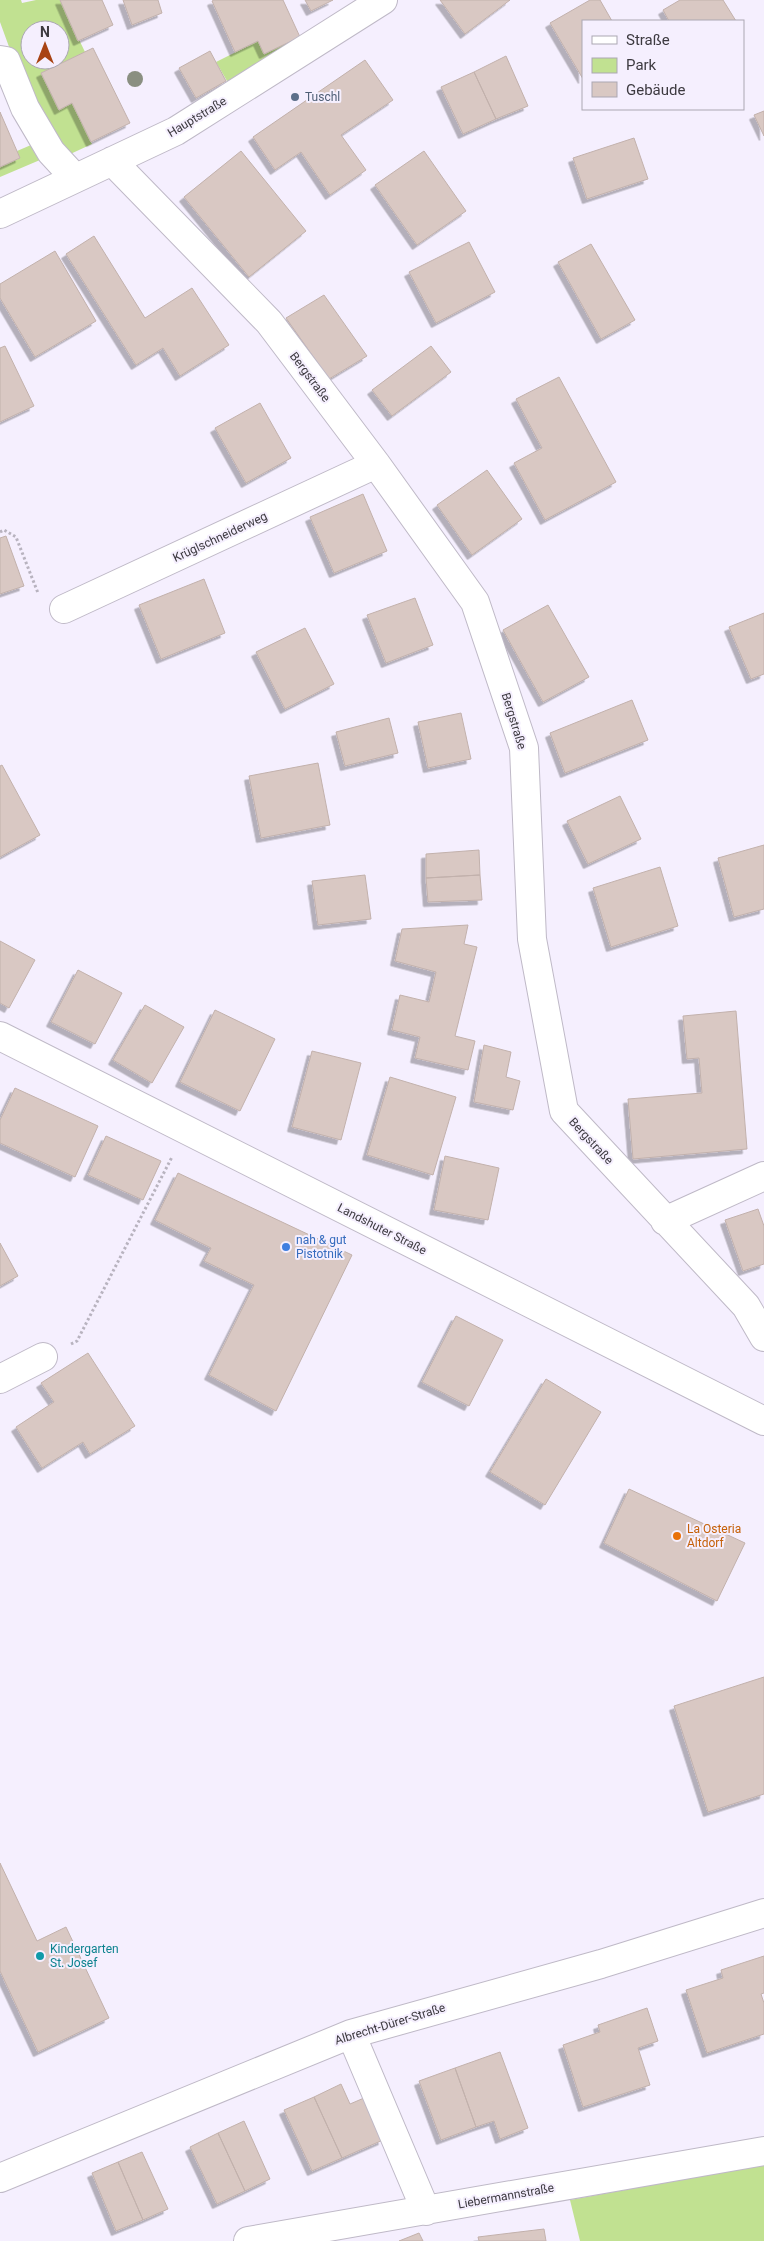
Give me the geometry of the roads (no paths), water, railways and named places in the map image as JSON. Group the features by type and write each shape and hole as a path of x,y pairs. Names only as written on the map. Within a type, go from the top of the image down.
{"street":[{"name":"Hauptstraße","path":"0,214 176,131 384,0"},
{"path":"0,60 6,61 25,108 51,152 75,178"},
{"name":"Bergstraße","path":"112,161 269,322 376,464 476,602 524,748 532,939 564,1111 746,1306 764,1337"},
{"name":"Krüglschneiderweg","path":"64,609 376,464"},
{"name":"Landshuter Straße","path":"0,1036 764,1421"},
{"path":"665,1221 764,1176"},
{"path":"0,1379 43,1357"},
{"name":"Albrecht-Dürer-Straße","path":"0,2178 351,2034 601,1964 764,1913"},
{"path":"351,2034 426,2211"},
{"name":"Liebermannstraße","path":"248,2241 764,2151"}],"place":[{"name":"Tuschl","path":"295,97"},
{"name":"nah & gut Pistotnik","path":"286,1247"},
{"name":"La Osteria Altdorf","path":"677,1536"},
{"name":"Kindergarten St. Josef","path":"40,1956"}]}
